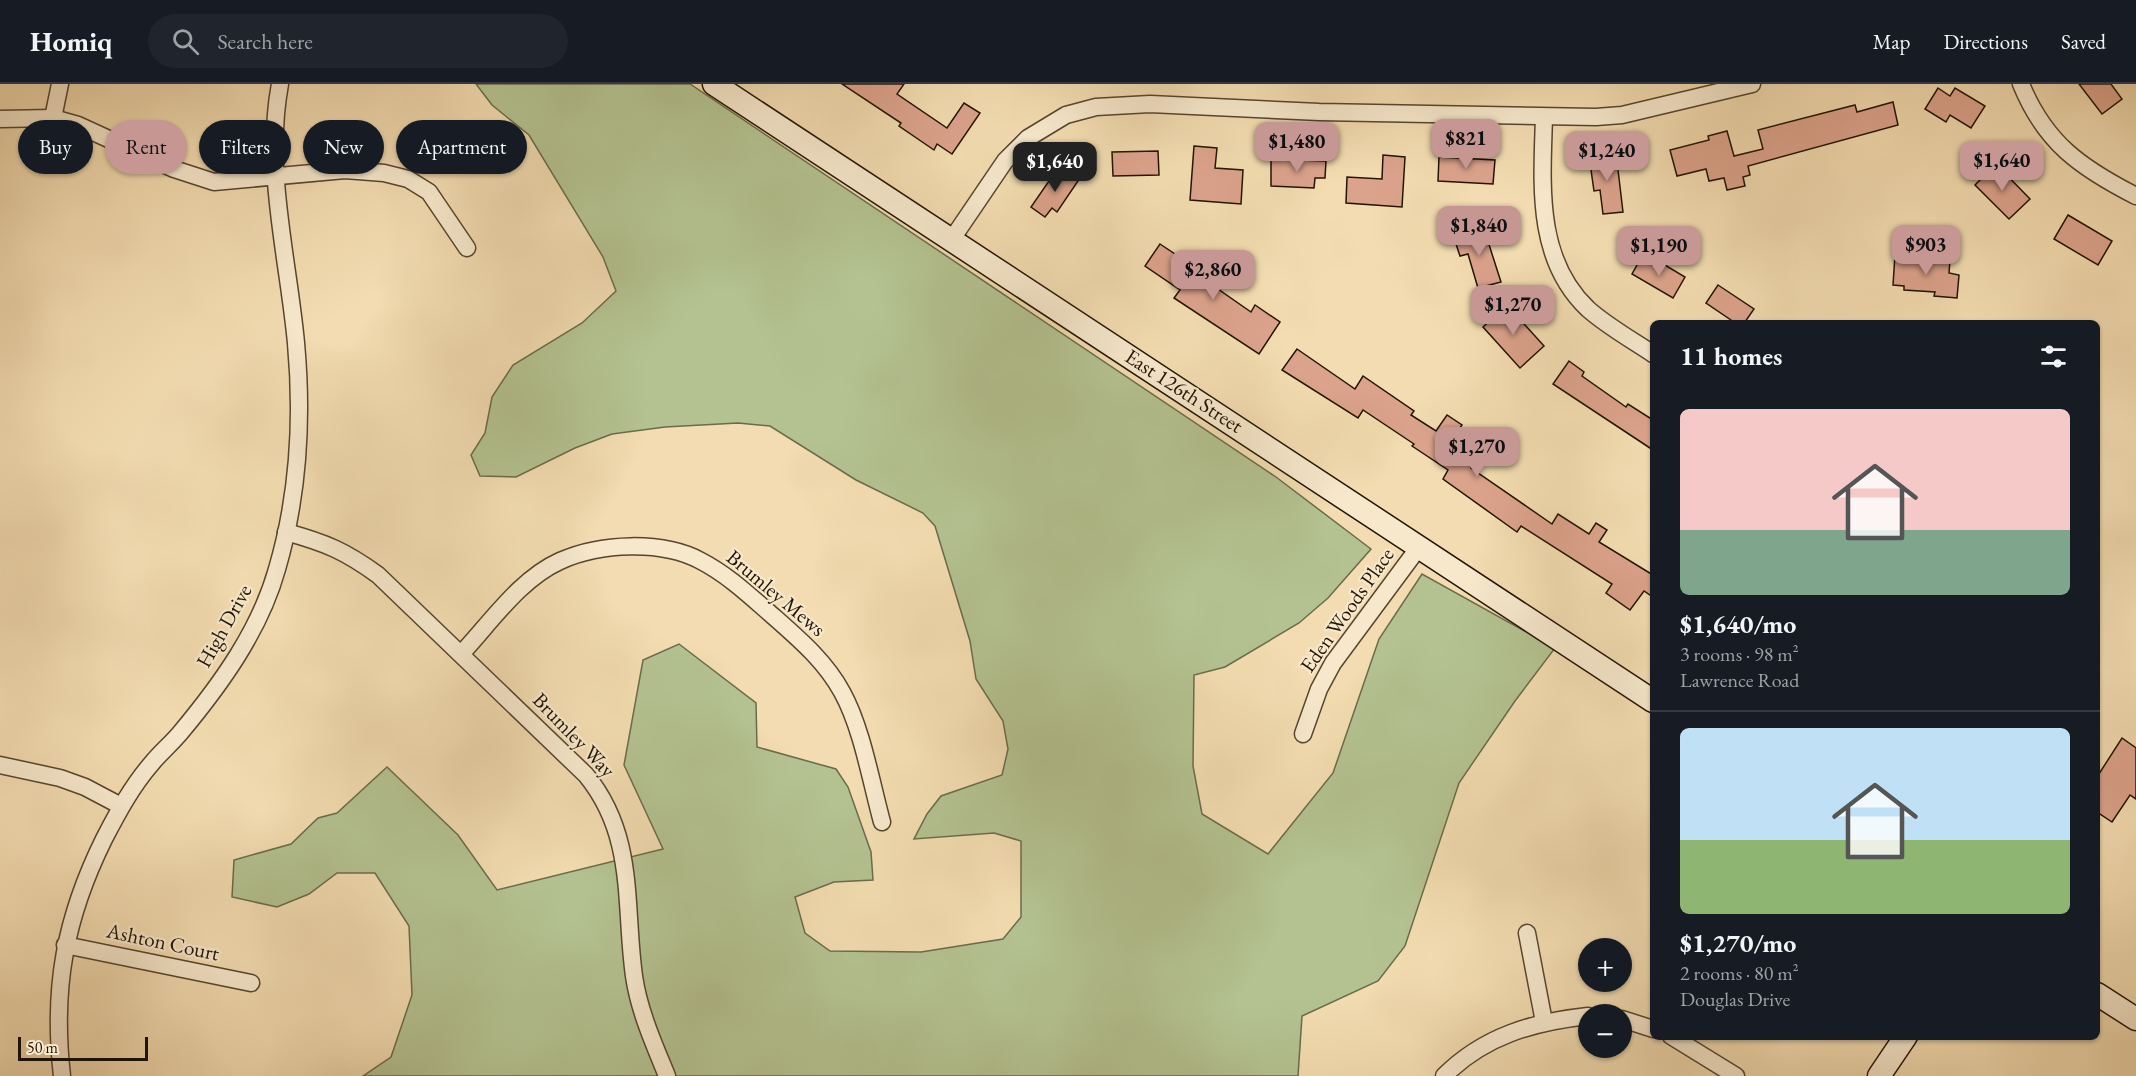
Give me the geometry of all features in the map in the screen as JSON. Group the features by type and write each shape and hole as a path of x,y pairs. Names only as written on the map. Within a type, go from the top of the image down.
{"street":[{"path":"53,118 60,84"},
{"name":"High Drive","path":"62,1076 59,998 66,945 79,894 121,806 151,764 180,733 215,688 240,651 264,608 277,570 286,532 298,471 300,434 296,344 275,178 275,142 280,84"},
{"name":"East 126th Street","path":"714,84 1650,699"},
{"path":"952,239 998,170 1028,138 1066,115 1096,107 1150,104 1319,112 1544,117 1622,115 1752,84"},
{"path":"2021,84 2029,103 2048,133 2067,154 2094,174 2136,196"},
{"path":"1544,117 1542,188 1548,243 1558,266 1569,286 1589,309 1650,352"},
{"path":"0,119 53,118 78,125 174,169 214,182 345,170 384,173 408,179 429,192 467,248"},
{"name":"Brumley Way","path":"286,532 318,541 346,553 378,574 599,790 613,818 626,871 634,977 646,1026 667,1076"},
{"name":"Brumley Mews","path":"461,654 530,579 560,561 609,547 657,547 699,560 732,580 815,653 832,675 853,718 882,822"},
{"name":"Eden Woods Place","path":"1303,734 1319,689 1333,663 1419,547"},
{"path":"0,765 60,778 85,787 121,806"},
{"path":"1527,933 1544,1022"},
{"name":"Ashton Court","path":"66,945 251,983"},
{"path":"2100,996 2136,1019"},
{"path":"1444,1076 1479,1046 1544,1022 1578,1018"},
{"path":"1632,1022 1650,1028"},
{"path":"1678,1040 1736,1076"},
{"path":"1880,1076 1903,1040"}],"green space":[{"path":"476,84 690,84 1276,477 1371,549 1328,598 1299,623 1225,667 1194,675 1193,766 1202,814 1268,854 1333,773 1379,639 1422,574 1555,648 1515,701 1459,783 1405,946 1378,981 1302,1016 1298,1076 363,1076 391,1057 412,995 409,926 375,873 337,873 309,894 277,907 232,897 234,860 291,844 318,818 337,813 387,767 458,835 497,890 663,849 624,765 643,660 679,644 756,703 757,747 836,769 848,787 871,852 873,880 834,882 795,897 805,933 830,951 921,952 1003,939 1021,917 1021,841 994,833 914,839 927,814 941,796 1002,775 1008,749 1003,721 976,679 970,641 935,526 923,513 856,480 770,426 738,423 665,427 612,434 575,448 516,477 480,476 471,455 485,433 492,397 513,365 582,323 616,291 603,257 527,133 527,120 510,120 492,105"}],"building":[{"path":"842,84 904,84 897,94 947,128 964,103 980,113 952,154 937,144 934,150 899,126 901,123"},
{"path":"2079,84 2111,84 2122,99 2102,114"},
{"path":"1938,88 1950,96 1955,88 1985,106 1971,128 1950,115 1946,122 1925,109"},
{"path":"1893,102 1898,125 1748,166 1750,175 1743,177 1745,186 1727,190 1724,178 1709,181 1706,169 1677,176 1670,150 1709,140 1708,136 1727,131 1734,156 1763,149 1758,130 1855,105 1857,112"},
{"path":"1194,146 1217,148 1215,168 1243,170 1241,204 1190,200"},
{"path":"1158,151 1159,175 1113,176 1112,152"},
{"path":"1616,153 1623,212 1603,214 1600,190 1594,191 1589,156"},
{"path":"1383,155 1405,157 1402,207 1346,203 1347,177 1382,179"},
{"path":"1439,157 1495,160 1493,184 1438,181"},
{"path":"1271,159 1326,161 1325,178 1315,178 1314,188 1271,186"},
{"path":"1996,164 2030,199 2009,219 1975,185"},
{"path":"1058,168 1078,181 1057,212 1052,208 1045,217 1031,207"},
{"path":"2068,215 2112,241 2098,265 2054,239"},
{"path":"1484,229 1501,282 1478,288 1468,254 1460,256 1454,238"},
{"path":"1160,244 1211,278 1208,282 1251,312 1255,305 1280,322 1259,354 1174,298 1180,290 1145,266"},
{"path":"1895,255 1950,260 1949,273 1959,275 1957,298 1934,296 1935,292 1904,290 1904,286 1893,285"},
{"path":"1641,258 1656,267 1660,262 1685,277 1673,298 1632,274"},
{"path":"1718,285 1754,309 1746,320 1731,320 1706,303"},
{"path":"1507,305 1544,346 1520,368 1483,327"},
{"path":"1297,349 1355,389 1363,376 1414,411 1411,415 1436,431 1447,415 1462,425 1451,441 1477,458 1471,468 1552,524 1558,514 1589,534 1596,523 1607,530 1599,542 1650,573 1650,595 1644,591 1630,610 1606,593 1612,584 1521,526 1517,532 1443,479 1448,470 1412,446 1414,444 1363,410 1358,418 1282,370"},
{"path":"1569,361 1584,372 1582,376 1626,407 1628,404 1650,418 1650,448 1553,384"},
{"path":"2122,738 2136,748 2136,799 2130,795 2112,822 2100,814 2100,772"}]}
